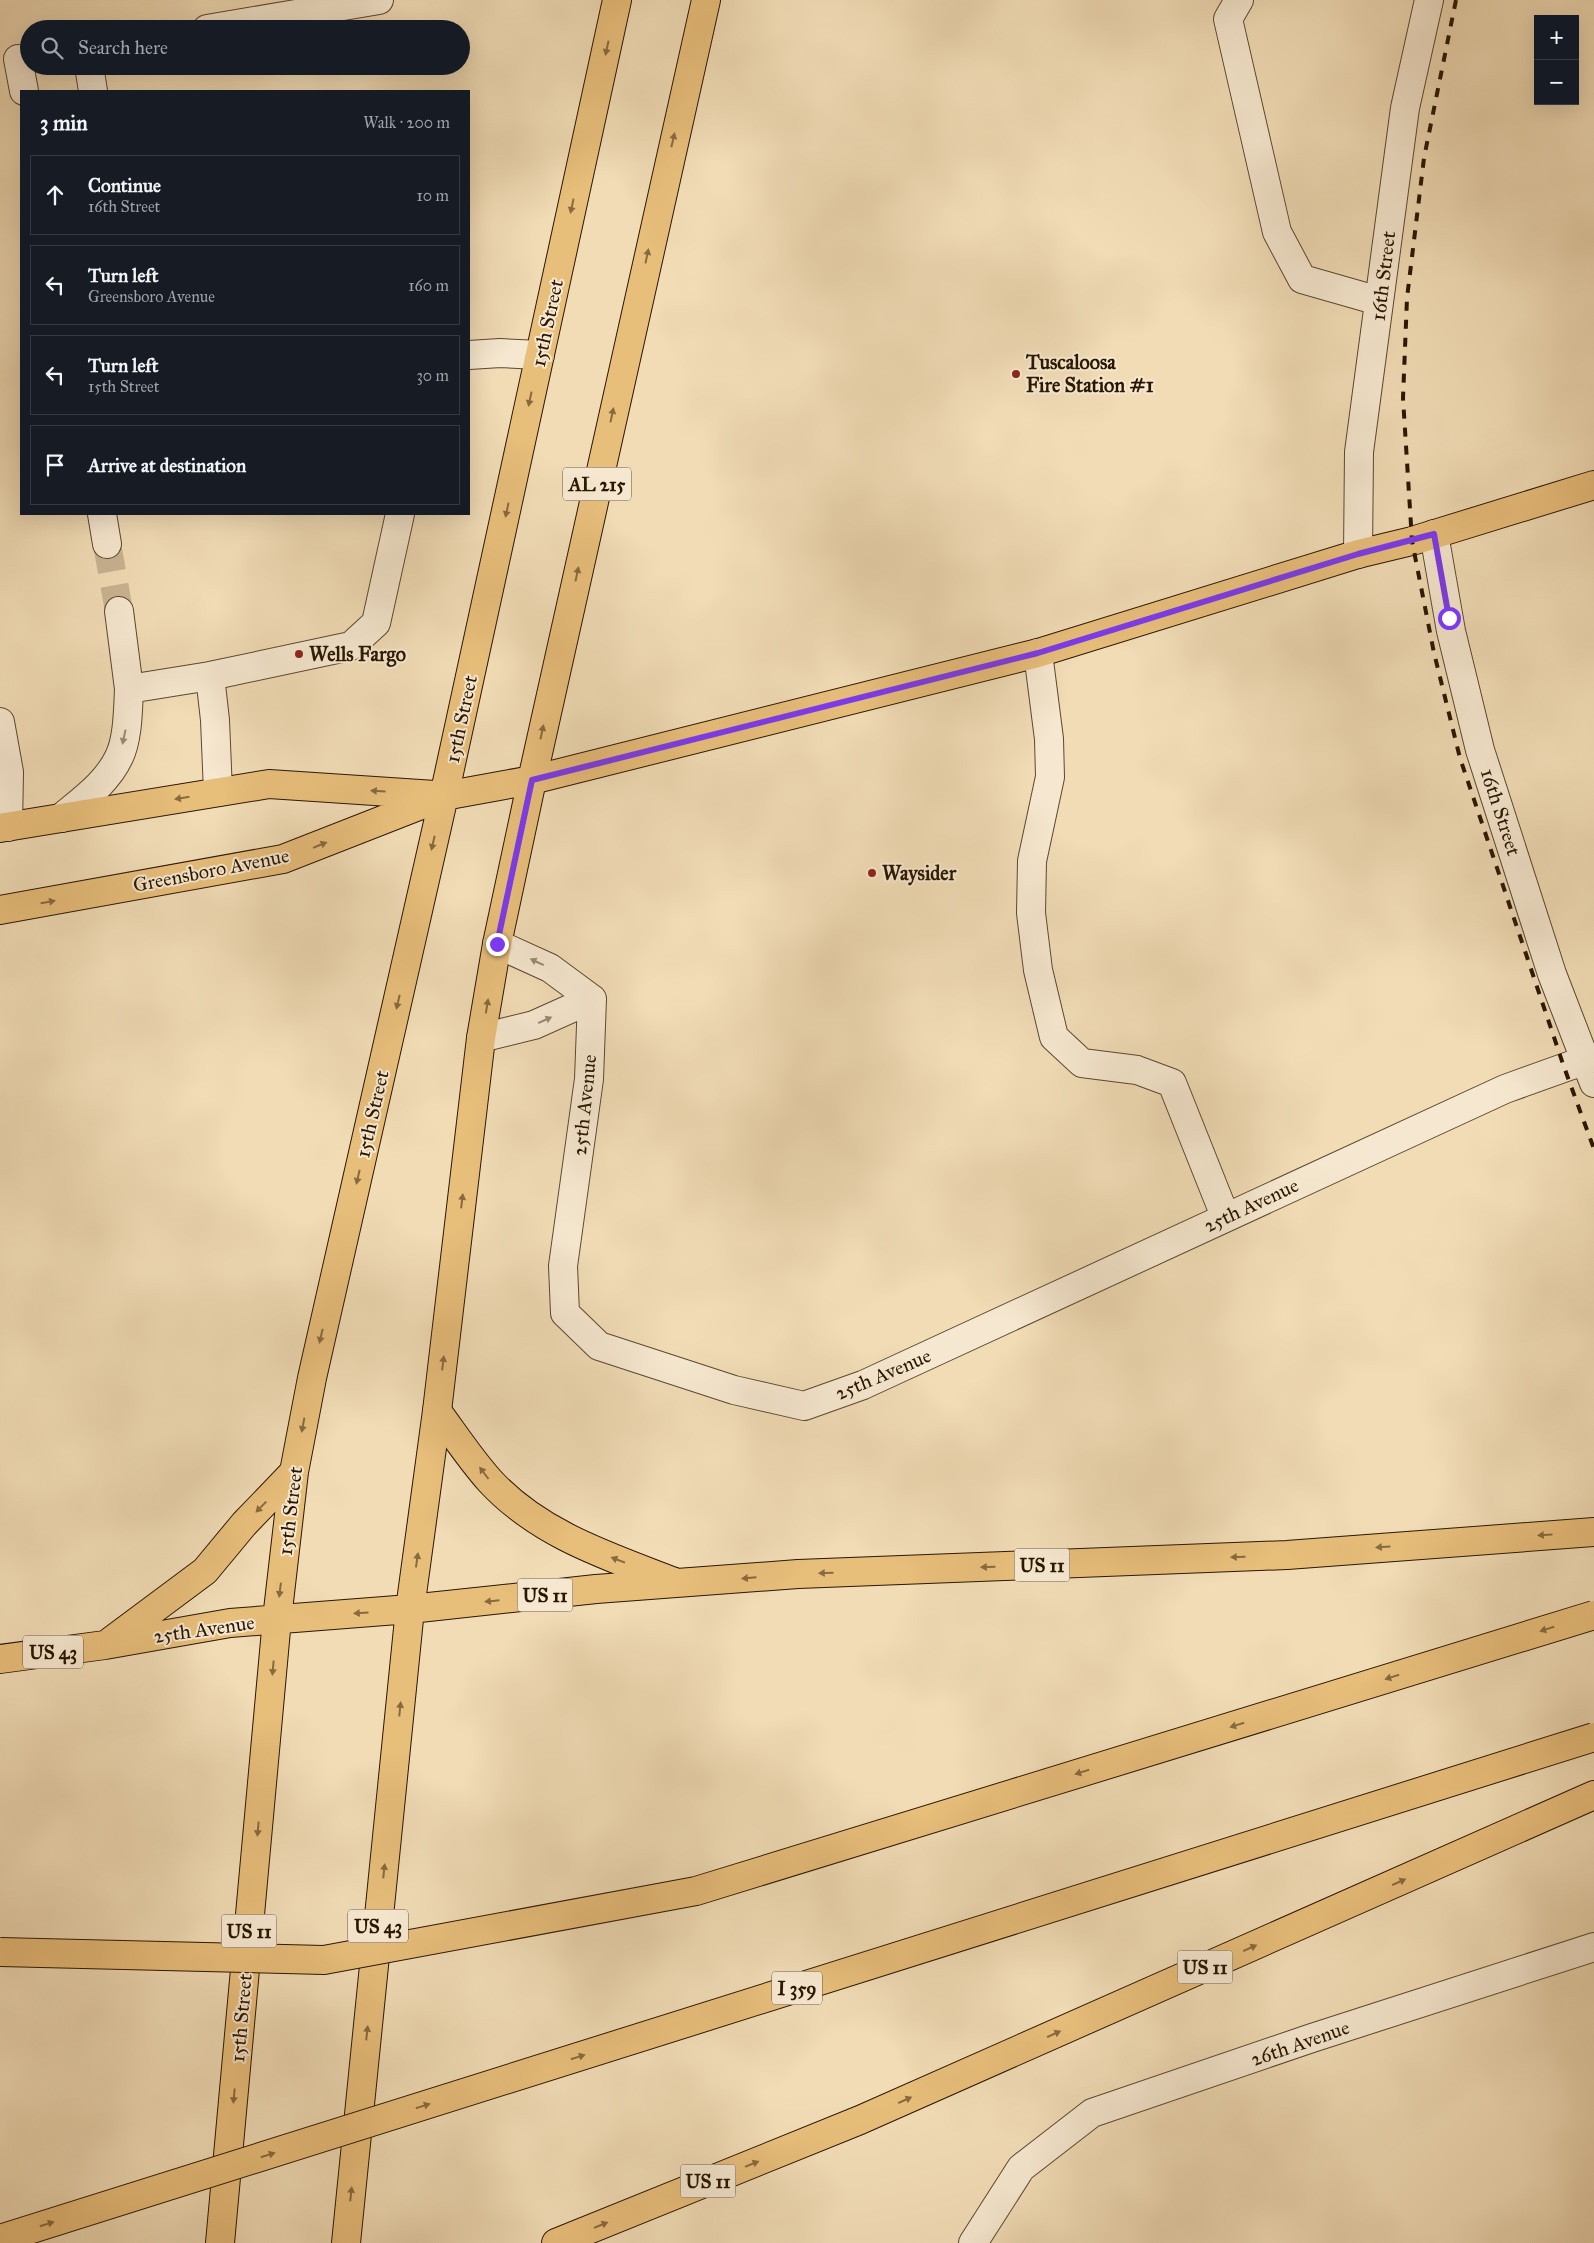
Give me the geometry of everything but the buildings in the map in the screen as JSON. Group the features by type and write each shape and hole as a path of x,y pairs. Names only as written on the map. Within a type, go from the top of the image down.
{"main road":[{"name":"15th Street","path":"220,2243 277,1619 294,1472 312,1378 444,796 617,0"},
{"name":"AL 215","path":"532,780 706,0"},
{"name":"Greensboro Avenue","path":"0,910 284,859 444,796 532,780 1038,653 1358,554 1434,534 1594,485"},
{"path":"410,1609 437,1411 482,1038 497,944 532,780"},
{"name":"Greensboro Avenue","path":"4,827 269,784 444,796"},
{"path":"437,1411 490,1481 547,1526 569,1540 680,1584"},
{"path":"105,1645 205,1571 244,1524 294,1472"},
{"name":"US 11","path":"410,1609 596,1589 808,1574 1287,1555 1594,1532"},
{"name":"25th Avenue","path":"0,1659 105,1645 230,1623 410,1609"},
{"name":"US 43","path":"346,2243 410,1609"},
{"path":"0,1952 324,1960 696,1891 1594,1614"},
{"name":"I 359","path":"0,2239 1594,1737"},
{"name":"US 11","path":"556,2243 860,2120 1594,1795"}],"street":[{"path":"260,20 379,0"},
{"path":"1239,0 1228,19 1277,232 1302,279 1379,301"},
{"name":"16th Street","path":"1358,554 1359,452 1405,108 1429,0"},
{"path":"16,60 24,90"},
{"path":"90,75 93,90"},
{"path":"470,355 500,353 540,356"},
{"path":"102,515 107,544"},
{"path":"129,689 210,676 351,646 376,623 400,515"},
{"name":"16th Street","path":"1434,534 1452,631 1480,750 1552,974 1591,1066"},
{"path":"61,818 100,785 120,756 128,720 129,689 119,610"},
{"path":"1038,653 1049,739 1050,777 1032,861 1031,914 1038,970 1054,1037 1082,1063 1137,1070 1172,1083 1225,1216"},
{"path":"210,676 215,720 218,792"},
{"path":"0,722 9,772 4,827"},
{"path":"482,1038 534,1025 592,999 550,968 497,944"},
{"name":"25th Avenue","path":"592,999 589,1080 563,1266 565,1313 599,1346 734,1390 804,1406 863,1385 1505,1088 1591,1066"},
{"name":"26th Avenue","path":"973,2243 1021,2168 1092,2113 1312,2038 1594,1947"}],"tunnel":[{"path":"107,544 119,611"}],"railway":[{"path":"1456,0 1424,158 1407,298 1403,398 1412,541 1434,653 1460,758 1564,1067 1594,1149"}],"place":[{"name":"Tuscaloosa Fire Station #1","path":"1016,374"},
{"name":"Wells Fargo","path":"299,654"},
{"name":"Waysider","path":"872,873"}],"route":[{"path":"497,944 532,780 1038,653 1358,554 1434,534 1449,618"}]}
